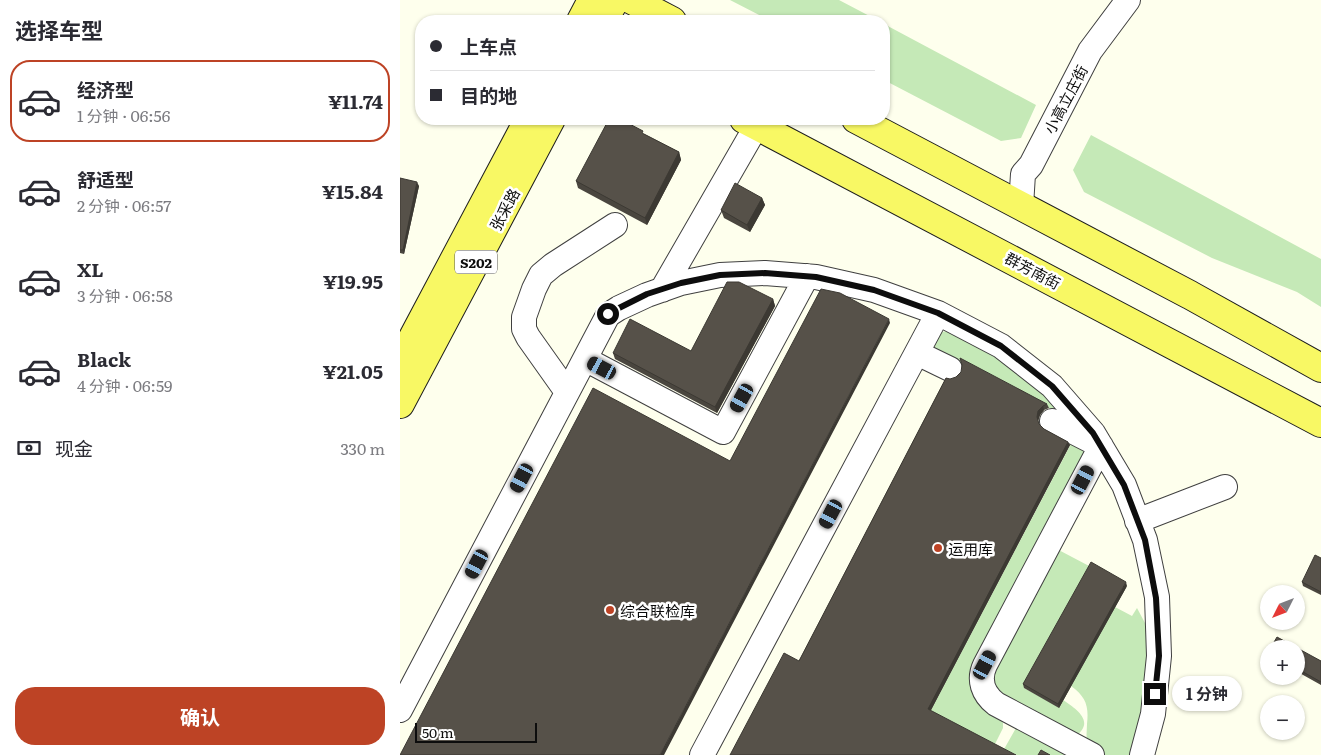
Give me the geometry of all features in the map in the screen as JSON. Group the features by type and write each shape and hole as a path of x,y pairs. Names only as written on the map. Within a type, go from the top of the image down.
{"main road":[{"path":"584,15 592,0"},
{"path":"606,15 615,0"},
{"path":"632,0 661,15"},
{"name":"张采路","path":"400,362 526,125"},
{"name":"张采路","path":"400,404 549,125"},
{"name":"群芳南街","path":"756,125 1321,423"},
{"path":"867,125 1190,295 1321,368"}],"street":[{"name":"小高立庄街","path":"1021,206 1023,174 1031,165 1090,51 1128,0"},
{"path":"662,290 741,151 749,125"},
{"path":"567,392 528,337 524,329 524,317 536,284 544,271 615,224"},
{"path":"403,701 608,314 647,294 681,283 720,275 765,273 807,276 874,290 938,313 1001,346 1052,386 1093,433 1124,485 1138,520 1145,540 1156,598 1159,656 1152,714 1142,755"},
{"path":"585,359 723,432 807,276"},
{"path":"702,755 938,313"},
{"path":"917,353 950,370"},
{"path":"1052,421 1101,446"},
{"path":"1092,755 996,704 984,691 981,681 985,665 1101,446"},
{"path":"1138,520 1225,487"}],"green space":[{"path":"730,0 839,0 868,15 759,15"},
{"path":"890,27 1036,105 1021,138 1001,141 890,83"},
{"path":"1091,135 1321,259 1321,307 1297,292 1212,258 1084,192 1073,170"},
{"path":"949,331 964,335 1029,378 1059,411 1055,411 959,361 955,368 942,361 931,345 941,332"},
{"path":"1073,440 1087,452 978,667 1003,723 1003,728 994,746 930,712"},
{"path":"1053,547 1091,567 1024,688 1059,707 1063,700 1073,707 1084,720 1082,730 1077,735 1000,700 987,674"},
{"path":"1115,607 1132,616 1137,608 1154,640 1153,654 1133,755 1100,755 1091,746 1087,738 1087,707 1080,694 1071,686"},
{"path":"1016,728 1066,750 1064,755 1010,755 1003,751"}],"building":[{"path":"606,125 632,125 643,131 642,133 679,152 645,218 576,181"},
{"path":"400,178 417,182 403,250 400,250"},
{"path":"735,183 762,198 747,225 721,210"},
{"path":"727,282 739,282 773,299 715,407 613,353 630,319 691,351"},
{"name":"综合联检库","path":"821,289 840,293 889,319 660,755 400,755 593,388 730,461"},
{"name":"运用库","path":"960,358 1047,404 1038,411 1039,424 1044,429 1068,442 928,709 1016,755 730,755 784,653 799,661 946,378 956,377 961,372"},
{"path":"1315,555 1321,558 1321,592 1302,582"},
{"path":"1091,562 1126,582 1058,704 1023,684"},
{"path":"1305,652 1321,661 1321,682 1305,673"},
{"path":"1041,750 1050,755 1038,755"}],"place":[{"name":"运用库","path":"938,548"},
{"name":"综合联检库","path":"610,610"}],"route":[{"path":"608,314 647,294 681,283 720,275 765,273 816,277 874,290 938,313 1001,346 1052,386 1093,433 1124,485 1145,540 1156,598 1159,656 1155,694"}]}
